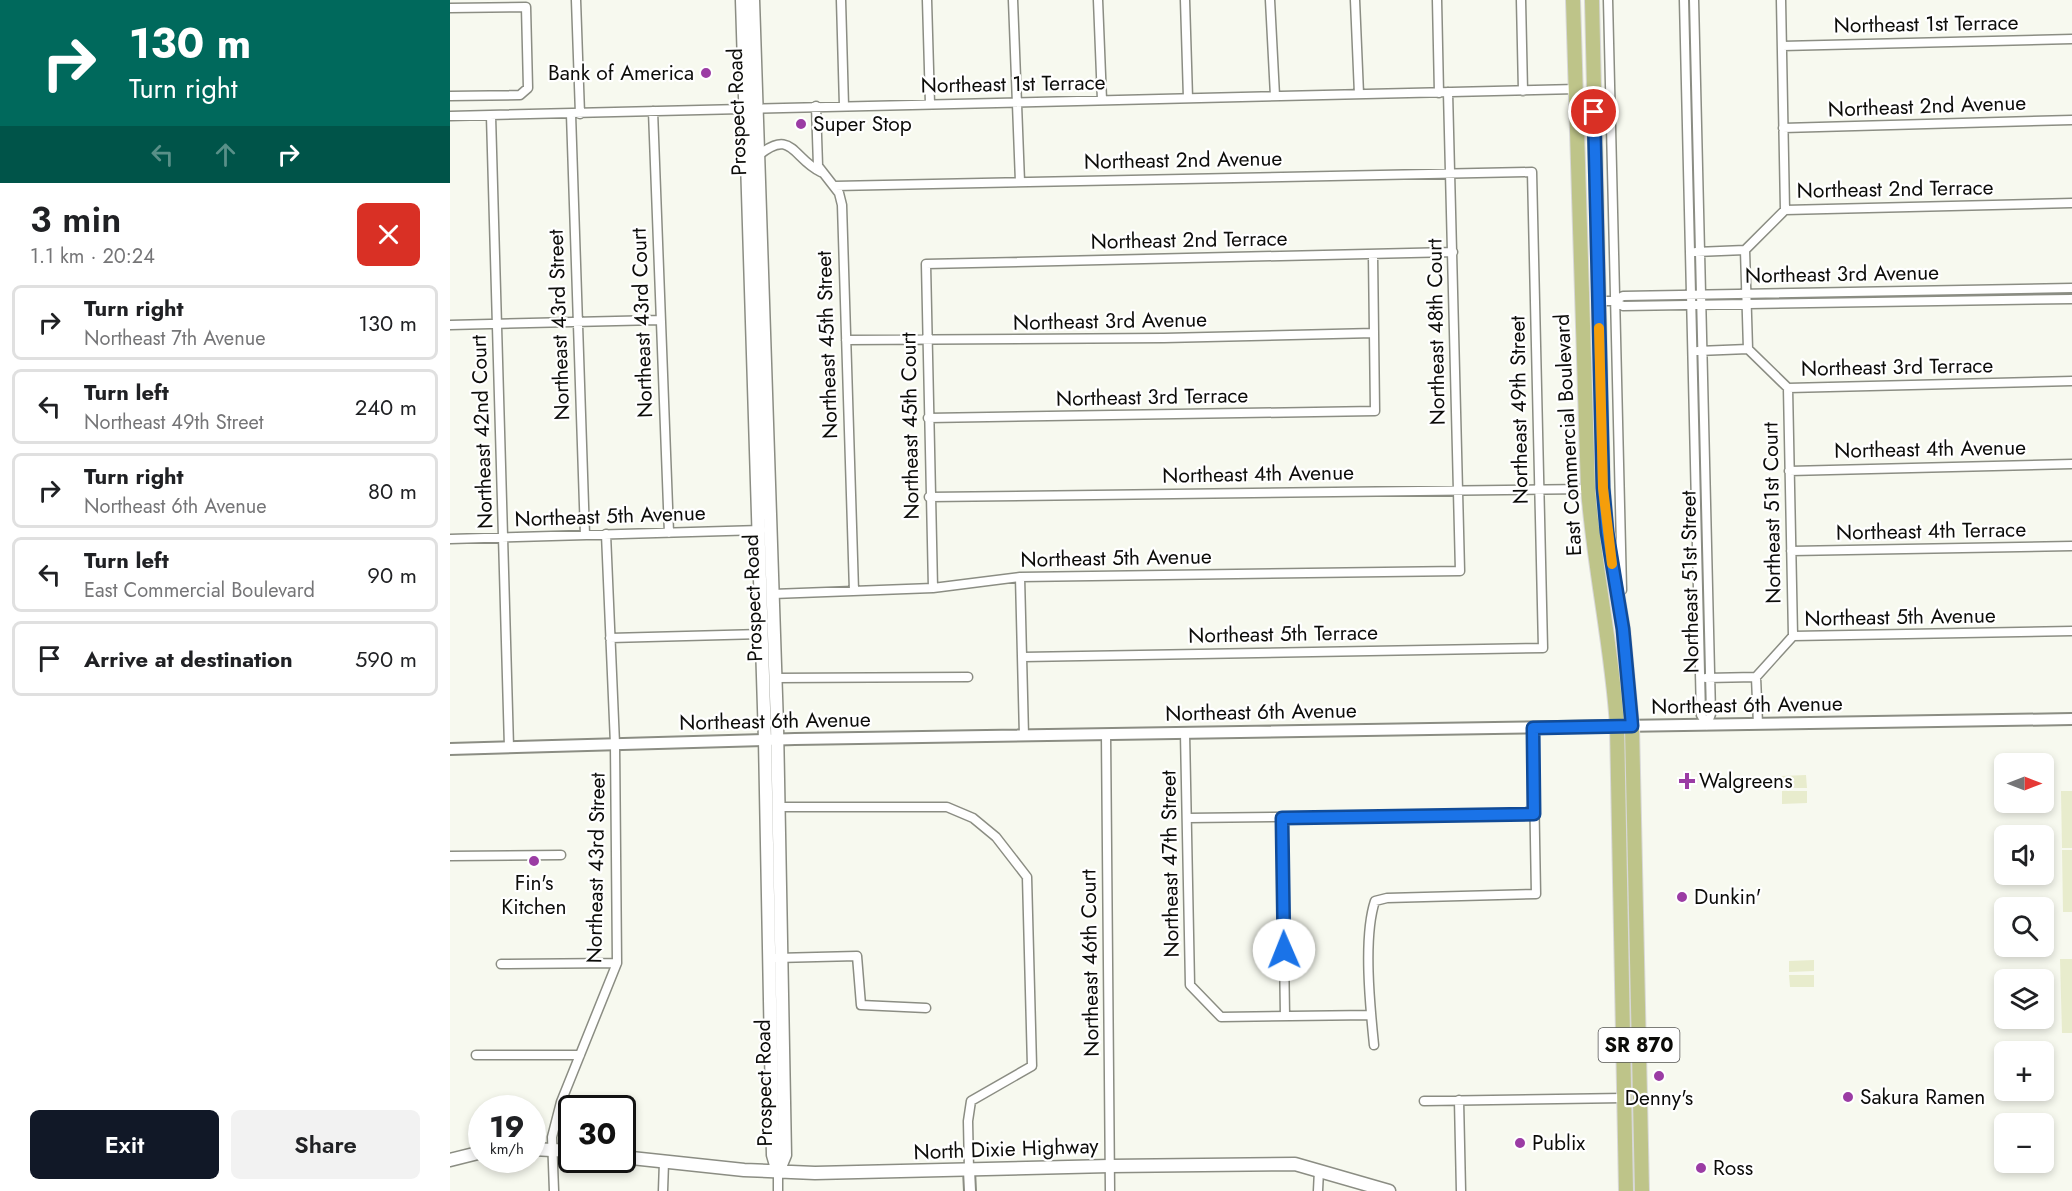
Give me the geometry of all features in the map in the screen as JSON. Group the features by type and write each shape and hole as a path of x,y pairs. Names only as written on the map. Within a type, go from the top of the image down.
{"main road":[{"name":"Prospect Road","path":"742,0 751,108 765,530 762,633 778,807 773,1155 778,1172"},
{"name":"Prospect Road","path":"753,0 751,108 758,156 758,318"},
{"name":"East Commercial Boulevard","path":"1574,0 1588,489 1591,535 1614,674 1617,726 1626,1191"},
{"name":"East Commercial Boulevard","path":"1592,0 1603,480 1611,556 1623,629 1632,726 1642,1191"},
{"path":"1575,31 1582,40 1584,74 1593,88"},
{"path":"1577,89 1586,101 1588,151 1595,159"},
{"path":"1581,219 1587,228 1589,289 1598,301"},
{"path":"1583,306 1592,319 1593,373 1600,382"},
{"path":"1586,411 1592,422 1593,472 1603,480"},
{"path":"1588,489 1596,500 1602,549 1611,556"},
{"name":"Prospect Road","path":"765,530 773,594 775,678 771,740 776,958"},
{"path":"1619,857 1625,871 1627,929 1637,943"},
{"path":"1621,943 1626,946 1629,957 1630,1009 1639,1024"},
{"path":"1623,1036 1628,1045 1630,1085 1640,1101"},
{"path":"1624,1098 1632,1110 1634,1132 1641,1140"},
{"path":"546,1149 558,1150"},
{"path":"450,1160 468,1156"},
{"name":"North Dixie Highway","path":"636,1159 778,1172 1295,1164 1389,1191"}],"street":[{"name":"Northeast 43rd Street","path":"576,0 577,322 585,535"},
{"path":"842,0 844,106"},
{"path":"927,0 930,104"},
{"path":"1013,0 1020,182"},
{"path":"1098,0 1102,100"},
{"path":"1185,0 1188,98"},
{"path":"1270,0 1275,96"},
{"path":"1355,0 1359,94"},
{"name":"Northeast 48th Court","path":"1437,0 1451,172 1460,571"},
{"path":"1521,0 1523,91"},
{"path":"1608,0 1623,629"},
{"name":"Northeast 51st Street","path":"1684,0 1691,252 1697,294 1702,305 1698,351 1695,486 1701,715 1707,725"},
{"name":"Northeast 51st Street","path":"1694,0 1701,252 1697,294 1692,305 1698,351 1706,485 1711,714 1707,725"},
{"path":"1781,0 1785,210"},
{"path":"450,8 526,7 528,88 520,95 450,96"},
{"name":"Northeast 1st Terrace","path":"1782,46 2072,39"},
{"path":"1593,88 1610,88"},
{"name":"Northeast 1st Terrace","path":"450,116 1577,89"},
{"path":"1685,93 1697,93"},
{"path":"816,106 820,172"},
{"name":"Northeast 43rd Court","path":"653,111 659,320 669,533"},
{"name":"Northeast 42nd Court","path":"491,116 509,747"},
{"name":"Northeast 2nd Avenue","path":"1783,128 2072,120"},
{"path":"758,156 772,145 785,144 835,186"},
{"name":"Northeast 2nd Avenue","path":"835,186 1532,172"},
{"name":"Northeast 49th Street","path":"1532,172 1543,648"},
{"name":"Northeast 45th Street","path":"835,186 842,206 854,591"},
{"name":"Northeast 2nd Terrace","path":"1745,250 1785,210 2072,203"},
{"path":"1691,252 1745,250 1748,349 1698,351"},
{"name":"Northeast 2nd Terrace","path":"926,264 1453,252"},
{"path":"1373,255 1374,333"},
{"name":"Northeast 45th Court","path":"926,264 929,497 933,588"},
{"name":"Northeast 3rd Avenue","path":"1598,301 1614,301 1623,296 2072,288"},
{"path":"1935,290 1935,301"},
{"name":"Northeast 3rd Avenue","path":"1614,301 1623,306 2072,299"},
{"path":"450,325 659,320"},
{"name":"Northeast 3rd Avenue","path":"846,340 926,342 1374,333"},
{"name":"Northeast 3rd Terrace","path":"928,418 1376,411 1374,333"},
{"name":"Northeast 3rd Terrace","path":"1748,349 1788,388 2072,381"},
{"name":"Northeast 51st Court","path":"1788,388 1793,636"},
{"name":"Northeast 4th Avenue","path":"1789,471 2072,464"},
{"path":"1603,480 1619,481"},
{"path":"1695,486 1706,485"},
{"name":"Northeast 4th Avenue","path":"929,497 1588,489"},
{"name":"Northeast 5th Avenue","path":"450,539 765,530"},
{"name":"Northeast 43rd Street","path":"554,1191 552,1137 561,1102 617,963 615,744 606,534"},
{"name":"Northeast 4th Terrace","path":"1791,551 2072,546"},
{"name":"Northeast 5th Avenue","path":"773,594 933,588 1020,577 1460,571"},
{"path":"1020,577 1024,736"},
{"name":"Northeast 5th Avenue","path":"1756,677 1793,636 2072,632"},
{"path":"610,638 762,633"},
{"name":"Northeast 5th Terrace","path":"1023,657 1543,648"},
{"path":"775,678 968,677"},
{"path":"1700,678 1756,677 1758,724"},
{"name":"Northeast 6th Avenue","path":"450,749 771,740 2072,719"},
{"path":"1374,1045 1371,1015 1370,917 1375,901 1387,898 1536,894 1533,728"},
{"name":"Northeast 47th Street","path":"1185,733 1190,985 1221,1017 1285,1016"},
{"name":"Northeast 46th Court","path":"1106,735 1110,1191"},
{"path":"778,807 947,807 973,818 996,837 1027,877 1032,1066 971,1101 968,1121 970,1191"},
{"path":"1188,818 1534,814"},
{"path":"1282,818 1285,1016 1371,1015"},
{"path":"450,856 561,855"},
{"path":"776,958 857,956 861,1005 926,1008"},
{"path":"501,964 617,963"},
{"path":"476,1055 580,1055"},
{"path":"1424,1101 1624,1098"},
{"path":"1459,1100 1461,1191"},
{"path":"663,1191 664,1162"},
{"path":"1318,1191 1319,1170"},
{"path":"778,1172 778,1191"}],"green space":[{"path":"1687,0 1692,0 1700,297 2072,290 2072,296 1700,303 1708,711 1703,711 1693,304 1624,305 1624,298 1693,297"},
{"path":"1806,775 1807,788 1782,788 1781,776"},
{"path":"1782,791 1807,791 1807,803 1782,804"},
{"path":"2061,791 2072,791 2072,848 2062,848"},
{"path":"2062,850 2072,850 2072,912 2063,912"},
{"path":"2060,959 2072,959 2072,1033 2062,1033"},
{"path":"1814,960 1814,971 1789,972 1789,961"},
{"path":"1789,975 1814,975 1814,987 1790,987"}],"slow traffic":[{"path":"1599,328 1603,488 1612,564"}],"place":[{"name":"Bank of America","path":"706,73"},
{"name":"Super Stop","path":"801,124"},
{"name":"Walgreens","path":"1687,781"},
{"name":"Fin's Kitchen","path":"534,861"},
{"name":"Dunkin'","path":"1682,897"},
{"name":"Denny's","path":"1659,1076"},
{"name":"Sakura Ramen","path":"1848,1097"},
{"name":"Publix","path":"1520,1143"},
{"name":"Ross","path":"1701,1168"}],"route":[{"path":"1284,950 1282,818 1534,814 1533,728 1632,726 1623,629 1607,532 1603,488 1594,112"}]}
